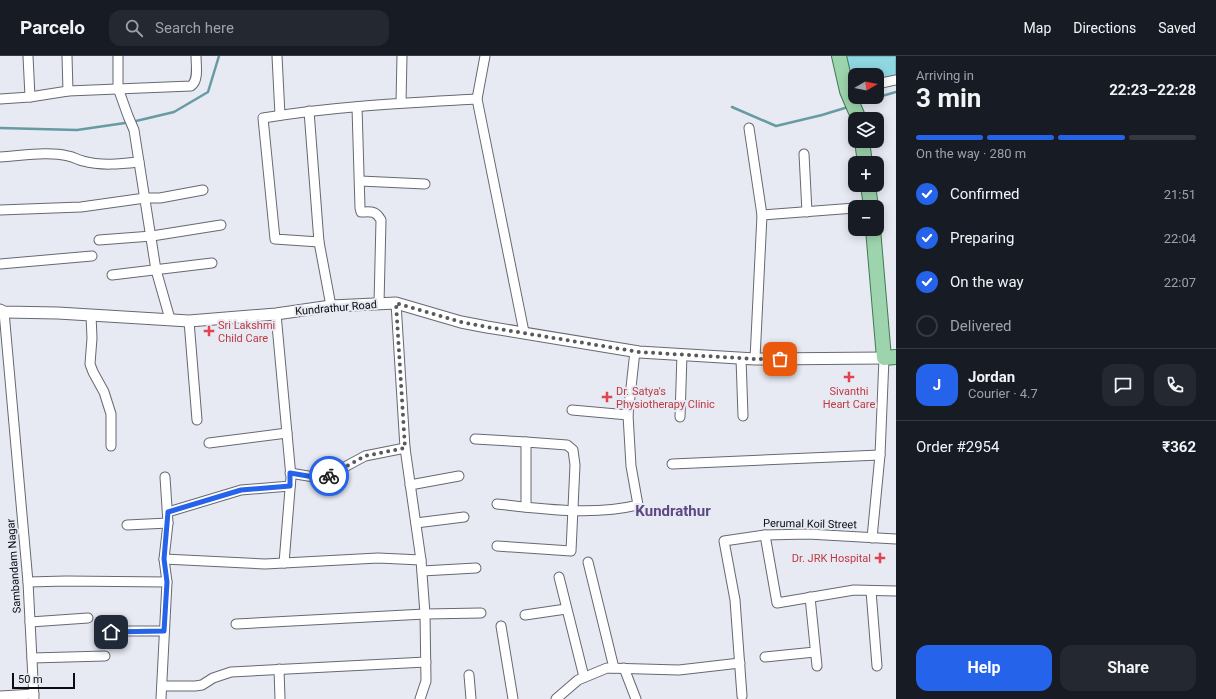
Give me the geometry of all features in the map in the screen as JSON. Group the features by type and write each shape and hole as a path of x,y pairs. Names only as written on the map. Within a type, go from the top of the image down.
{"main road":[{"path":"839,56 848,82"},
{"path":"874,236 890,357"}],"street":[{"path":"28,56 30,97"},
{"path":"67,56 68,91"},
{"path":"118,56 118,88 134,130 144,198 152,236 156,270 170,319"},
{"path":"0,99 30,97 68,91 191,86 195,83 196,78 196,56"},
{"path":"277,56 280,115"},
{"path":"401,103 402,56"},
{"path":"485,56 477,99 524,332"},
{"path":"884,83 896,80"},
{"path":"319,242 275,239 263,118 309,111 401,103 477,99"},
{"path":"357,107 360,208 361,212 373,212 377,214 381,220 379,304"},
{"path":"309,111 319,242 331,306"},
{"path":"749,128 762,214 755,359"},
{"path":"804,154 807,212"},
{"path":"0,157 53,155 68,156 82,161 102,164 139,162"},
{"path":"360,181 425,184"},
{"path":"0,210 81,207 144,198 160,198 203,190"},
{"path":"762,214 848,209"},
{"path":"98,240 152,236 221,225"},
{"path":"0,264 92,256"},
{"path":"112,275 212,263"},
{"path":"396,303 405,448 421,560 425,614 426,681 420,699"},
{"name":"Kundrathur Road","path":"2,311 189,321 276,314 331,306 396,303 461,322 635,351 755,359 890,357"},
{"name":"Sambandam Nagar","path":"2,311 28,582 34,697"},
{"path":"276,314 290,479 284,563"},
{"path":"91,315 92,338 90,364 108,403 111,414 111,446"},
{"path":"189,321 197,420"},
{"path":"497,504 573,510 619,509 638,504 631,466 628,415 635,351"},
{"path":"680,417 682,354"},
{"path":"872,538 890,357"},
{"path":"741,358 743,416"},
{"path":"572,410 628,415"},
{"path":"209,443 287,433"},
{"path":"475,439 567,445 573,450 575,465 571,551 496,546"},
{"path":"526,442 526,507"},
{"path":"168,512 241,490 290,479 320,478 328,476 365,456 405,448"},
{"path":"672,464 880,455"},
{"path":"410,485 458,476"},
{"path":"162,699 167,582 164,559 168,523 165,477"},
{"path":"416,523 464,517"},
{"path":"127,525 168,523"},
{"name":"Perumal Koil Street","path":"740,663 735,600 724,540 765,535 808,534 896,538"},
{"path":"765,535 777,603 854,590 896,591"},
{"path":"164,559 265,564 378,558 421,560"},
{"path":"588,562 614,668"},
{"path":"422,571 476,568"},
{"path":"559,577 584,677"},
{"path":"28,582 167,582"},
{"path":"871,591 877,666"},
{"path":"810,597 817,666"},
{"path":"525,615 566,609"},
{"path":"236,624 425,614 482,613"},
{"path":"30,622 88,618"},
{"path":"501,626 513,699"},
{"path":"111,632 164,631"},
{"path":"766,657 815,652"},
{"path":"32,658 105,656"},
{"path":"162,686 202,685 213,678 231,672 426,662"},
{"path":"556,699 578,680 607,668 679,670 740,663 742,696"},
{"path":"624,668 636,699"},
{"path":"279,669 280,699"},
{"path":"468,675 471,699"},
{"path":"0,696 34,697"}],"water":[{"path":"845,56 896,56 896,79 884,82 884,68 848,68 848,70"}],"waterway":[{"path":"136,121 174,112 208,92 219,56"},
{"path":"884,95 896,92"},
{"path":"732,107 776,126 848,107"},
{"path":"0,128 77,130 125,123"}],"way so far":[{"path":"329,476 337,473 365,456 405,448 396,303 461,322 639,352 755,359 780,359"}],"place":[{"name":"Sri Lakshmi Child Care","path":"209,331"},
{"name":"Sivanthi Heart Care","path":"849,377"},
{"name":"Dr. Satya's Physiotherapy Clinic","path":"607,397"},
{"name":"Dr. JRK Hospital","path":"880,558"}],"district":[{"name":"Kundrathur","path":"673,511"}],"route":[{"path":"111,632 164,631 167,582 164,559 168,512 241,490 290,486 290,473 320,478 329,476"}]}
